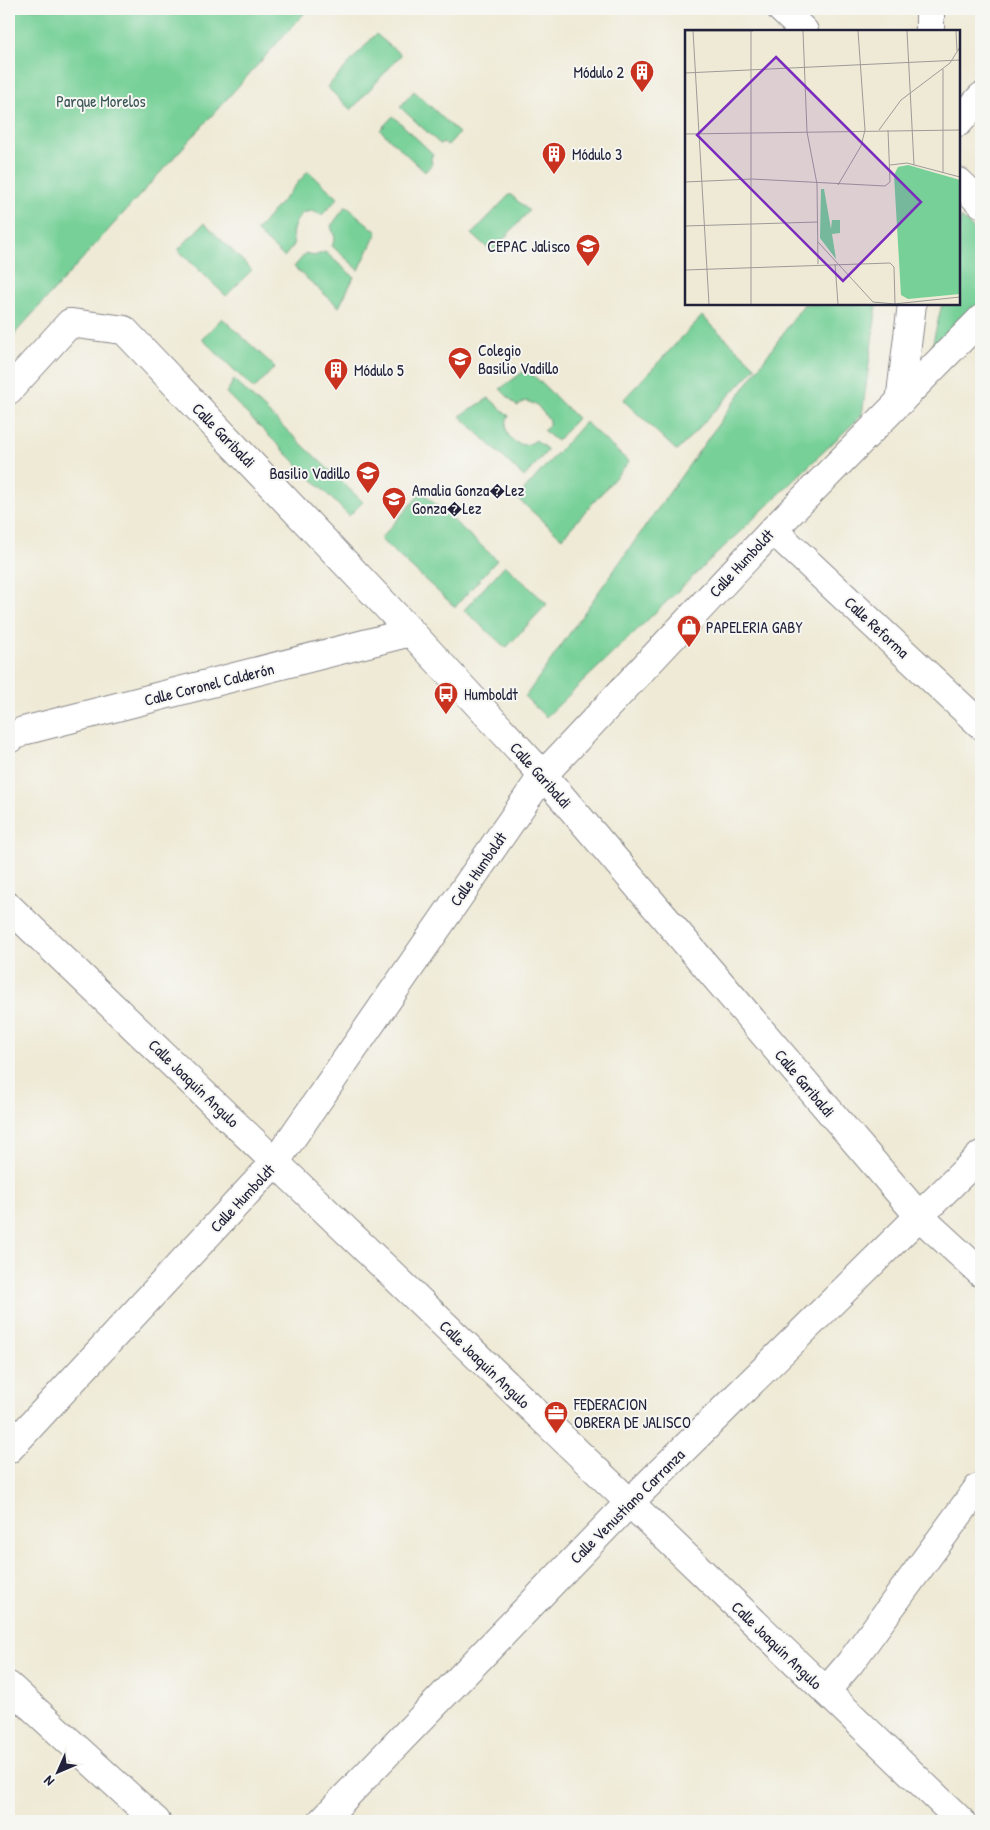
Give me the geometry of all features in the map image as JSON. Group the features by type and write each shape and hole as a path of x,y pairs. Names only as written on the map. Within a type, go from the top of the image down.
{"street":[{"path":"781,9 803,30"},
{"path":"930,9 930,30"},
{"path":"960,121 981,97"},
{"path":"960,183 981,203"},
{"path":"900,402 912,305"},
{"name":"Calle Humboldt","path":"9,1449 276,1161 542,775 773,530 981,319"},
{"name":"Calle Garibaldi","path":"9,390 70,324 124,330 411,632 542,775 919,1216 981,1273"},
{"name":"Calle Reforma","path":"773,530 981,725"},
{"name":"Calle Coronel Calderón","path":"9,739 23,731 411,632"},
{"name":"Calle Joaquín Angulo","path":"9,907 276,1161 961,1821"},
{"name":"Calle Venustiano Carranza","path":"322,1821 629,1503 981,1155"},
{"path":"826,1692 978,1488"},
{"path":"9,1686 156,1821"},
{"path":"973,1821 981,1812"}],"green space":[{"name":"Parque Morelos","path":"9,9 308,9 9,340"},
{"path":"376,34 401,55 351,110 327,87"},
{"path":"414,91 459,133 448,145 440,144 400,107"},
{"path":"393,116 433,154 431,158 432,164 425,172 380,130"},
{"path":"308,171 338,198 322,215 312,211 302,213 292,236 294,245 284,257 256,231"},
{"path":"510,194 529,211 492,252 472,234"},
{"path":"346,206 377,232 359,270 332,246 335,238 331,226"},
{"path":"961,217 981,236 981,305 929,359 942,305 960,305"},
{"path":"204,223 252,270 226,296 178,250"},
{"path":"325,252 354,277 339,307 294,267 306,253 314,256"},
{"path":"803,305 877,305 862,415 546,717 525,697"},
{"path":"702,316 756,367 677,451 623,400"},
{"path":"222,318 275,367 254,389 202,339"},
{"path":"527,369 577,418 557,441 544,431 549,425 549,420 537,405 526,401 517,406 500,389"},
{"path":"234,380 363,502 349,516 226,393"},
{"path":"489,398 509,416 506,429 512,440 523,445 530,444 536,440 548,450 524,477 460,416"},
{"path":"585,422 629,462 562,538 517,498"},
{"path":"422,492 497,560 455,607 380,539"},
{"path":"505,565 547,604 506,648 464,610"}],"place":[{"name":"Módulo 2","path":"642,93"},
{"name":"Módulo 3","path":"554,175"},
{"name":"CEPAC Jalisco","path":"588,267"},
{"name":"Colegio Basilio Vadillo","path":"460,380"},
{"name":"Módulo 5","path":"336,391"},
{"name":"Basilio Vadillo","path":"368,494"},
{"name":"Amalia Gonza�Lez Gonza�Lez","path":"394,520"},
{"name":"PAPELERIA GABY","path":"689,648"},
{"name":"Humboldt","path":"446,715"},
{"name":"FEDERACION OBRERA DE JALISCO","path":"556,1434"}]}
